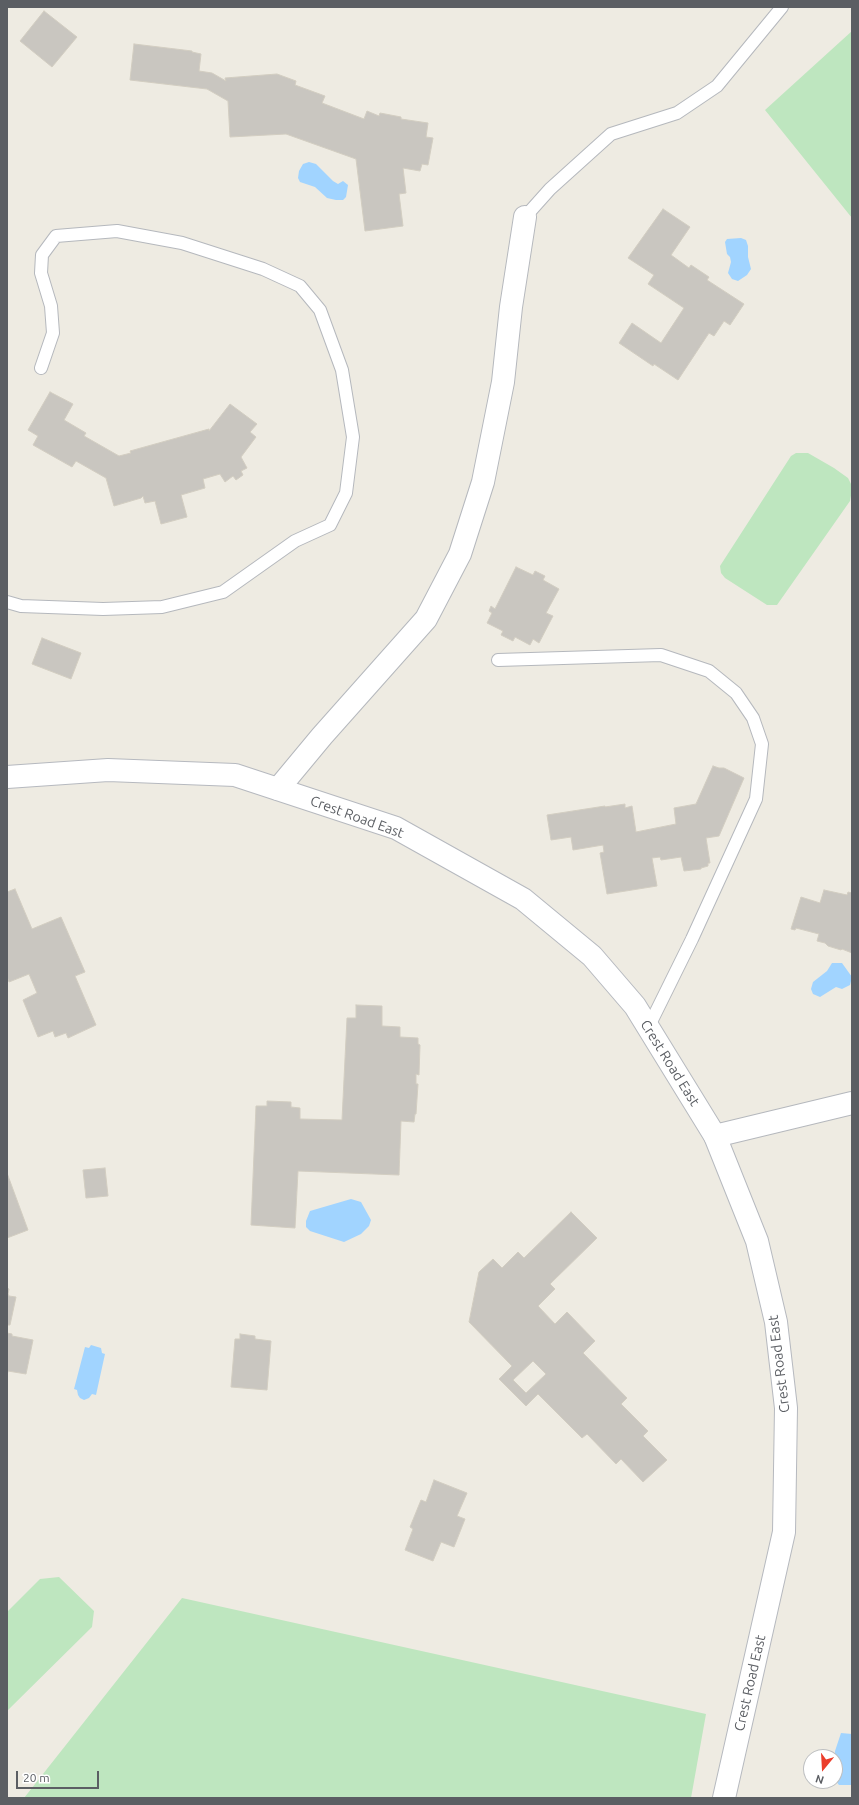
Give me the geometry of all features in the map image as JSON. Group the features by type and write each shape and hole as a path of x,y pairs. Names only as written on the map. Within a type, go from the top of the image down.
{"street":[{"path":"278,789 322,736 426,619 460,554 483,482 503,382 511,307 525,218"},
{"name":"Crest Road East","path":"7,777 108,770 235,776 396,828 523,899 592,956 635,1006 715,1136 757,1241 776,1322 786,1408 784,1532 724,1798"},
{"path":"715,1136 852,1103"}],"lane":[{"path":"525,218 550,189 611,134 677,113 717,86 782,7"},
{"path":"7,602 21,606 103,609 162,607 223,592 295,541 330,525 346,493 353,437 342,370 320,310 300,286 263,269 182,243 117,231 56,236 42,255 41,273 51,306 53,333 41,368"},
{"path":"498,660 661,655 709,671 736,693 753,718 762,744 756,799 692,940 648,1028"}],"green space":[{"path":"852,31 852,218 765,110"},
{"path":"796,453 808,453 848,478 852,486 850,501 777,605 767,605 725,578 721,573 720,566 791,456"},
{"path":"59,1577 94,1611 92,1627 7,1711 7,1612 40,1579"},
{"path":"182,1598 706,1714 691,1798 24,1798"}],"water":[{"path":"309,162 316,164 338,184 343,181 348,185 346,197 343,200 327,198 315,187 300,182 298,178 299,171 303,164"},
{"path":"741,238 746,240 748,246 748,257 751,269 747,275 738,281 732,279 728,273 731,262 730,257 727,254 725,242 727,239"},
{"path":"832,963 842,963 852,977 850,985 842,989 836,987 820,997 813,994 811,989 813,982 827,971"},
{"path":"351,1199 361,1202 371,1220 369,1226 361,1234 344,1242 310,1231 306,1227 306,1221 310,1211"},
{"path":"91,1345 101,1348 102,1353 105,1354 96,1395 92,1394 89,1398 84,1400 80,1398 77,1390 74,1389 85,1347 89,1348"},
{"path":"841,1733 852,1734 852,1785 843,1785 843,1749 836,1749"}],"building":[{"path":"44,11 77,37 52,67 20,41"},
{"path":"134,44 192,51 201,54 199,71 212,73 226,81 225,78 277,74 296,81 295,85 325,96 322,103 364,119 367,111 379,116 380,113 401,117 401,119 428,123 426,137 433,138 428,165 422,164 420,171 403,168 406,193 399,194 403,226 365,231 356,159 286,134 230,137 228,101 207,89 130,80"},
{"path":"663,209 690,227 671,255 689,268 691,265 709,277 707,280 744,304 730,325 724,321 714,336 709,333 678,380 654,364 653,366 619,343 632,323 661,343 684,308 648,284 654,275 628,258"},
{"path":"50,392 73,404 64,420 86,433 84,436 119,456 131,453 130,451 209,429 209,431 230,404 257,424 250,432 256,437 241,457 247,468 241,471 243,475 236,480 233,476 225,482 220,474 203,479 205,488 181,495 187,517 161,524 155,501 145,503 143,496 141,498 114,506 106,478 76,461 72,467 33,445 38,436 28,430"},
{"path":"516,567 533,575 535,571 545,576 543,580 559,589 546,613 553,616 539,643 533,639 530,645 515,637 513,641 501,635 503,631 487,623 492,613 489,611 491,606 495,609"},
{"path":"42,638 81,653 71,679 32,664"},
{"path":"713,766 724,768 744,778 719,836 706,838 710,863 708,863 708,866 701,869 684,871 681,857 661,860 660,857 652,858 657,886 607,894 600,853 604,852 603,845 573,850 571,837 551,840 547,815 605,806 625,804 625,808 632,806 636,832 676,824 674,808 696,804"},
{"path":"15,889 32,929 61,917 85,972 75,976 96,1025 68,1038 66,1033 55,1037 53,1031 38,1037 23,1000 37,993 29,974 9,982 7,976 7,892"},
{"path":"824,890 847,895 848,892 852,893 852,953 817,941 819,934 796,928 795,930 791,929 801,897 820,903"},
{"path":"356,1005 382,1006 382,1026 400,1027 400,1037 418,1038 418,1044 420,1045 419,1075 416,1074 416,1084 418,1084 416,1114 414,1122 401,1121 399,1175 298,1171 295,1228 251,1225 256,1106 267,1106 267,1101 291,1102 291,1107 300,1108 300,1119 342,1120 347,1018 356,1018"},
{"path":"105,1168 108,1196 86,1198 83,1170"},
{"path":"7,1173 28,1230 7,1238"},
{"path":"571,1212 597,1238 550,1284 555,1289 538,1306 555,1324 567,1312 595,1341 583,1353 627,1398 621,1404 648,1431 643,1436 667,1460 643,1482 621,1459 616,1464 587,1434 582,1438 538,1394 526,1406 499,1379 512,1366 469,1322 479,1272 493,1259 502,1268 518,1252 524,1258","holes":["533,1361 546,1374 526,1393 513,1380"]},
{"path":"7,1288 9,1289 9,1296 16,1297 10,1325 7,1325"},
{"path":"7,1333 12,1334 12,1336 33,1340 26,1374 8,1371 7,1376"},
{"path":"240,1334 255,1336 255,1339 271,1341 267,1390 231,1387 235,1339 240,1339"},
{"path":"434,1480 467,1493 457,1516 465,1519 454,1547 441,1542 433,1561 405,1550 413,1529 410,1527 421,1500 426,1502"}]}
